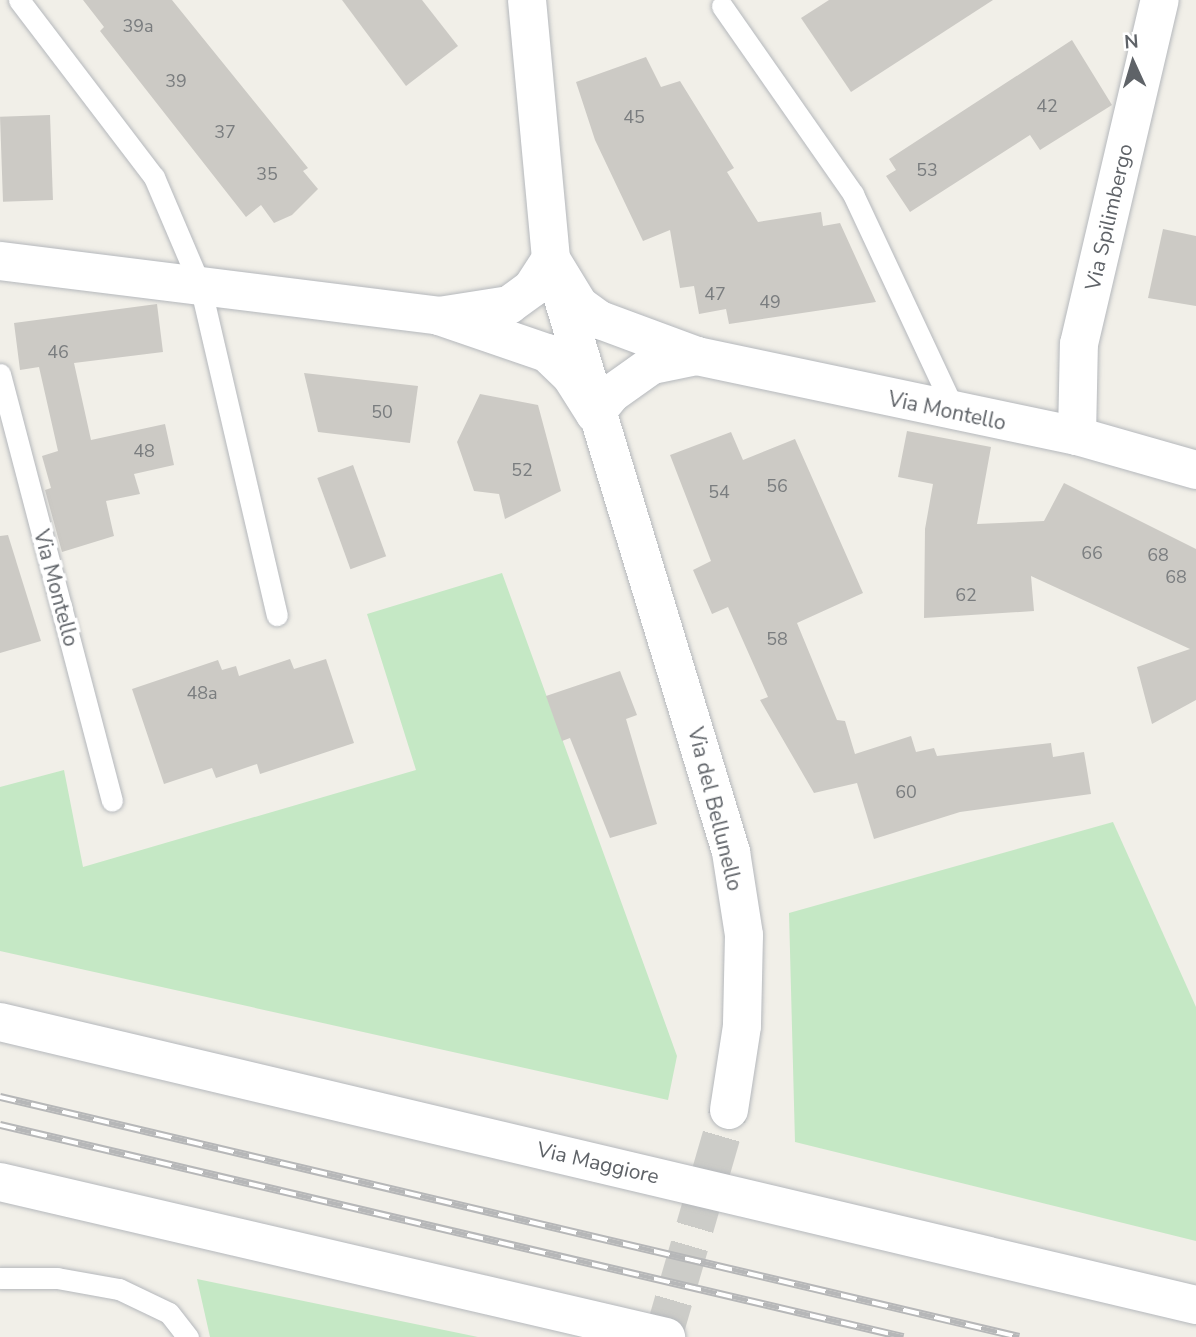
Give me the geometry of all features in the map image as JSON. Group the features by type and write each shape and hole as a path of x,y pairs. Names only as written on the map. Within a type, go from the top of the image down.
{"street":[{"path":"527,0 551,259 595,414"},
{"name":"Via Spilimbergo","path":"1077,436 1079,344 1160,0"},
{"path":"439,316 509,305 532,288 551,259"},
{"name":"Via Montello","path":"551,259 579,305 600,320 697,356 956,414 1077,436 1196,470"},
{"path":"0,261 439,316 547,353 571,376 595,414"},
{"path":"595,414 611,394 652,365 697,356"},
{"name":"Via del Bellunello","path":"595,414 656,596 731,852 744,935 741,1026 729,1110"},
{"name":"Via Maggiore","path":"0,1022 1196,1305"},
{"path":"0,1182 666,1337"}],"lane":[{"path":"19,0 154,177 200,285 277,615"},
{"path":"722,6 853,194 956,414"},
{"name":"Via Montello","path":"0,374 112,802"},
{"path":"0,1278 57,1278 119,1289 169,1313 188,1337"}],"green space":[{"path":"502,573 677,1056 668,1100 0,951 0,787 64,770 83,867 416,770 367,614"},
{"path":"1113,822 1196,1007 1196,1241 795,1142 789,913"},
{"path":"197,1279 478,1337 210,1337"}],"building":[{"path":"83,0 172,0 308,168 303,171 318,189 292,215 274,223 261,205 246,217 100,31 104,27"},
{"path":"342,0 422,0 458,46 406,86"},
{"path":"829,0 993,0 851,92 801,18"},
{"path":"1072,40 1112,105 1040,150 1030,135 910,212 886,176 896,170 889,159"},
{"path":"646,57 661,87 680,81 734,168 727,172 758,222 821,212 823,226 840,223 876,302 729,324 726,309 699,314 694,286 680,288 670,230 643,241 595,140 576,82"},
{"path":"50,115 53,200 3,202 0,117"},
{"path":"1163,229 1196,236 1196,306 1148,298"},
{"path":"157,304 163,352 74,363 91,440 165,424 174,465 134,474 140,494 106,501 114,536 62,552 45,490 51,488 42,456 58,451 39,367 20,370 14,323"},
{"path":"304,373 418,386 410,443 318,432"},
{"path":"480,394 538,405 561,491 505,519 499,494 474,491 457,442"},
{"path":"907,431 991,447 977,524 1044,521 1064,483 1196,549 1196,700 1152,724 1137,667 1190,649 1031,576 1034,611 924,618 925,529 933,484 898,477"},
{"path":"731,432 743,460 795,439 863,593 797,623 837,720 845,721 855,754 911,736 916,752 934,748 937,756 1051,743 1053,757 1084,752 1091,794 960,812 874,839 857,783 814,793 760,700 768,697 728,607 712,614 693,570 711,561 670,455"},
{"path":"353,465 386,556 350,569 317,478"},
{"path":"8,535 41,641 0,653 0,536"},
{"path":"290,659 294,669 326,659 354,743 260,774 257,764 216,778 212,768 164,784 132,689 218,660 222,670 236,666 239,676"},
{"path":"620,671 637,715 626,719 657,824 610,838 570,738 562,741 546,696"}],"tunnel":[{"path":"663,1337 729,1110"}],"railway":[{"path":"0,1097 1019,1337"},
{"path":"0,1125 903,1337"}]}
